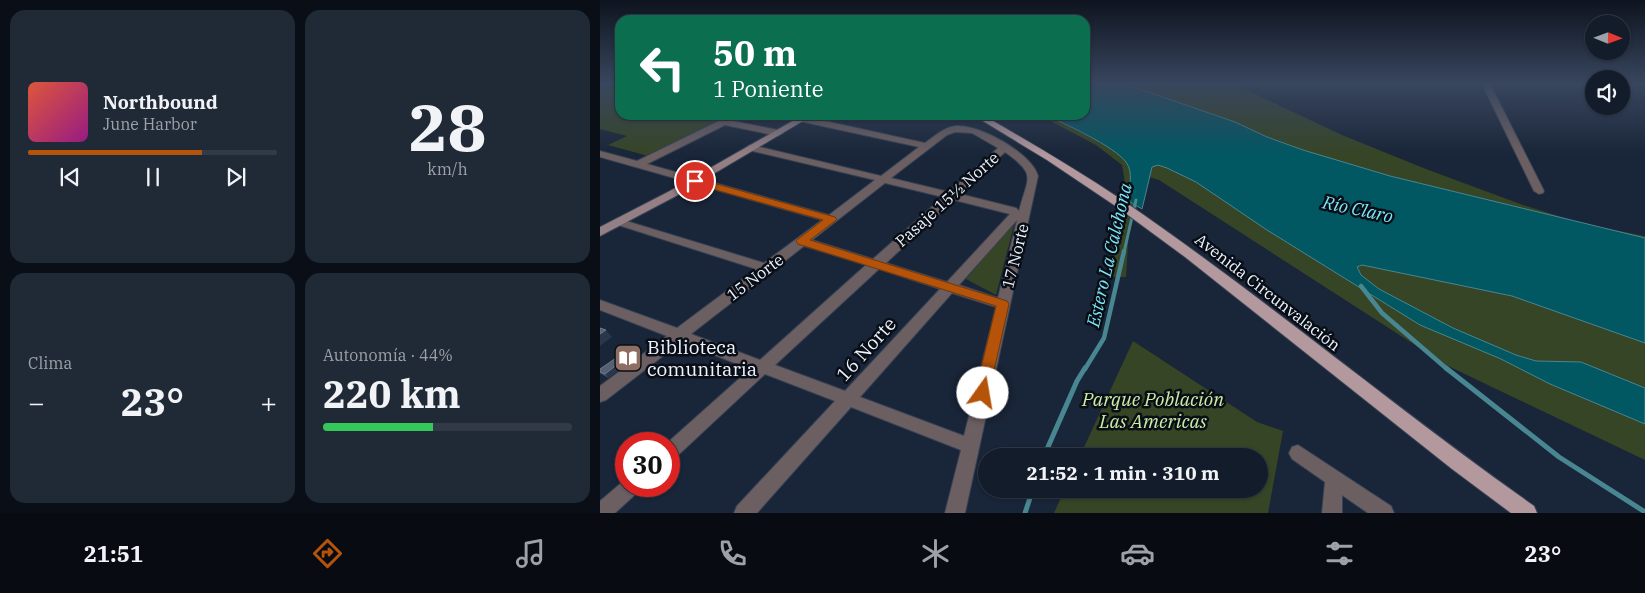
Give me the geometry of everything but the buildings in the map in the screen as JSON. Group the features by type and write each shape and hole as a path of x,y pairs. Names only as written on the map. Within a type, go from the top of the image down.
{"main road":[{"name":"Avenida Circunvalación","path":"986,120 1109,196 1166,236 1393,414 1527,513"}],"street":[{"path":"1498,108 1539,191"},
{"path":"637,165 728,120"},
{"path":"600,232 695,181 801,120"},
{"path":"819,120 928,146"},
{"path":"724,122 778,133"},
{"name":"15 Norte","path":"600,395 947,131 960,128"},
{"name":"17 Norte","path":"955,513 1033,176 1028,164 1004,148 972,129 960,128"},
{"path":"600,144 602,147 600,152 637,165 831,219"},
{"path":"751,148 952,195"},
{"name":"Pasaje 15½ Norte","path":"680,442 1004,148"},
{"name":"16 Norte","path":"744,513 1015,216 1015,212 952,195"},
{"path":"619,222 766,268"},
{"path":"802,241 951,286 1003,304"},
{"path":"600,304 971,446"},
{"path":"1298,453 1384,513"},
{"path":"1332,513 1334,478"},
{"path":"601,513 618,497"}],"green space":[{"path":"600,108 615,108 615,120 722,120 652,157 608,145 627,136 600,129"},
{"path":"1090,108 1285,108 1342,135 1523,205 1584,224 1645,236 1645,460 1446,365 1159,180 1149,177 1129,229 1126,277 1109,277 1115,225 1123,208 1126,189 1122,165 1096,145 1048,120 1090,120"},
{"path":"1015,221 996,295 966,279"},
{"name":"Parque Población Las Americas","path":"1133,341 1257,422 1283,431 1268,513 1054,513 1061,498 1268,498 1268,448 1084,448"}],"water":[{"name":"Río Claro","path":"1090,108 1194,108 1235,122 1267,137 1303,150 1390,176 1645,238 1645,343 1512,296 1362,265 1357,267 1361,275 1379,289 1453,328 1516,355 1536,361 1581,362 1645,388 1645,424 1550,384 1501,359 1420,325 1267,230 1196,182 1167,168 1158,165 1152,167 1142,209 1127,200 1130,186 1130,171 1126,162 1111,149 1056,120 1090,120"}],"waterway":[{"name":"Estero La Calchona","path":"1124,252 1136,200"},
{"name":"Estero La Calchona","path":"1085,369 1104,338 1124,251"},
{"path":"1361,286 1382,313 1447,369"},
{"name":"Estero La Calchona","path":"1048,448 1077,381 1085,368"},
{"path":"1446,368 1559,457 1645,512"},
{"name":"Estero La Calchona","path":"1025,513 1030,498"}],"place":[{"name":"Biblioteca comunitaria","path":"628,358"}],"route":[{"path":"695,181 831,219 802,241 951,286 1003,304 983,393"}]}
